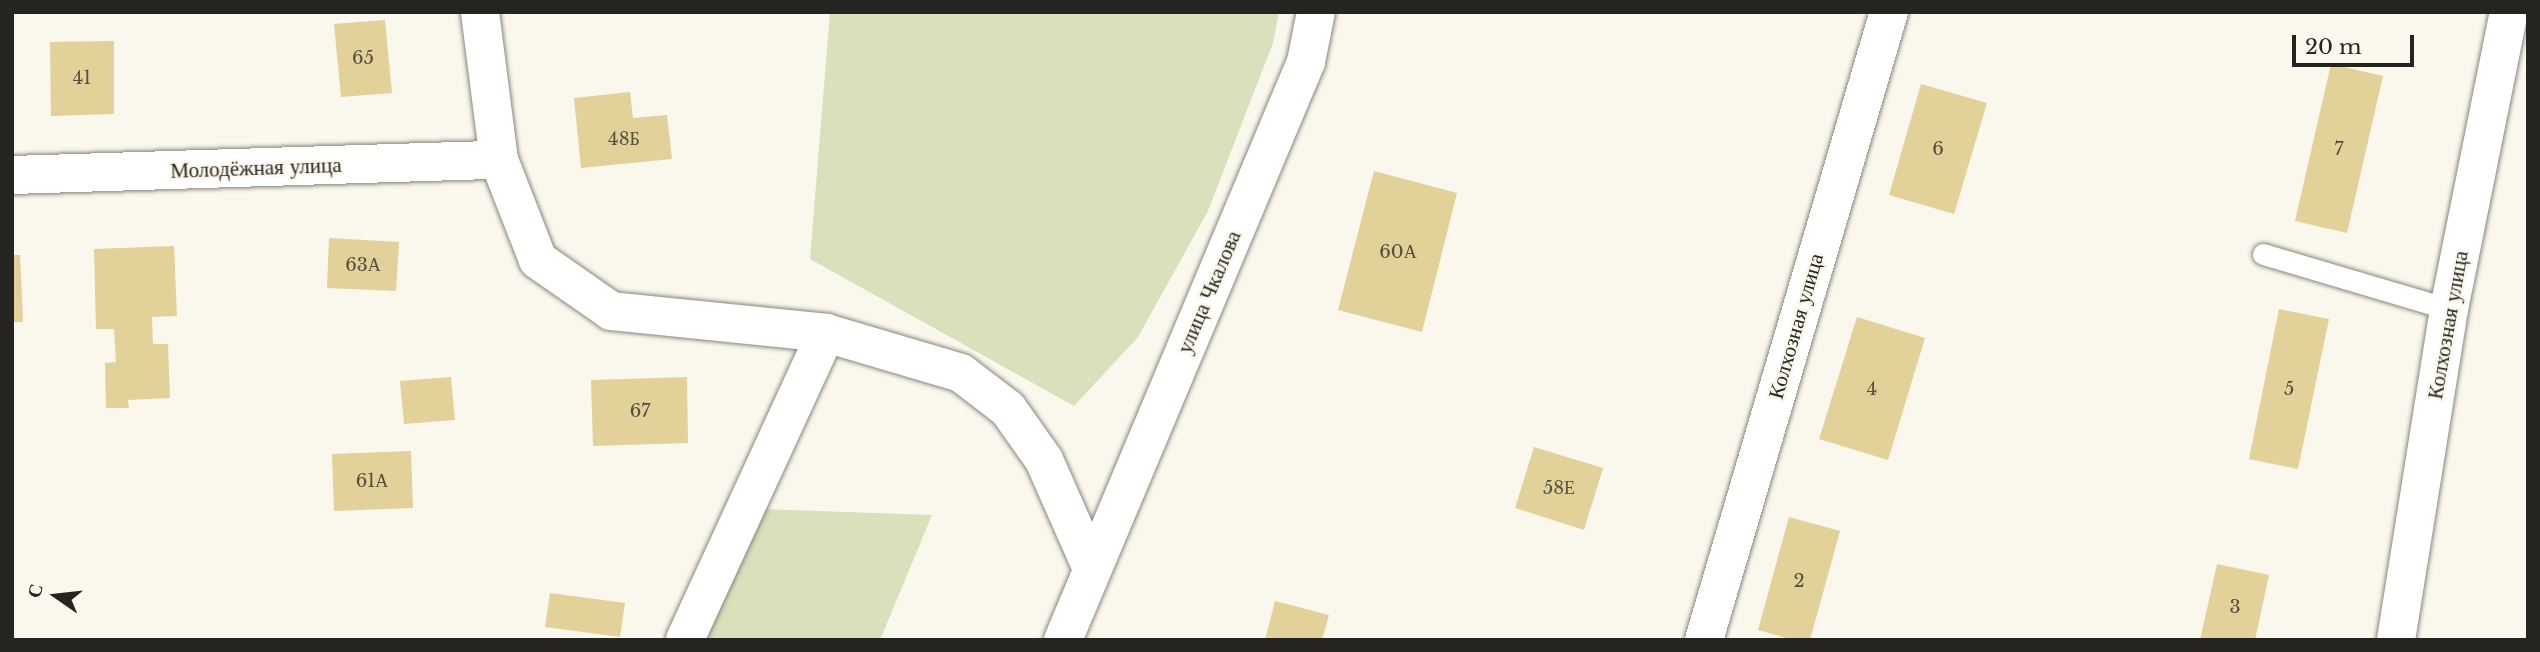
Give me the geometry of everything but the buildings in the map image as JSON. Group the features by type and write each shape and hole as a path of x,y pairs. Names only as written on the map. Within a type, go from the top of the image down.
{"street":[{"path":"480,12 499,160 538,260 611,311 826,333 961,373 1008,409 1044,460 1092,569"},
{"name":"улица Чкалова","path":"1063,640 1306,62 1316,12"},
{"name":"Колхозная улица","path":"1704,640 1889,12"},
{"name":"Колхозная улица","path":"2396,640 2449,309 2509,12"},
{"name":"Молодёжная улица","path":"12,175 499,160"},
{"path":"685,640 826,333"}],"lane":[{"path":"2263,254 2449,309"}],"green space":[{"path":"830,12 1279,12 1273,43 1208,211 1138,337 1074,406 810,259"},
{"path":"761,509 932,515 880,640 675,640"}]}
